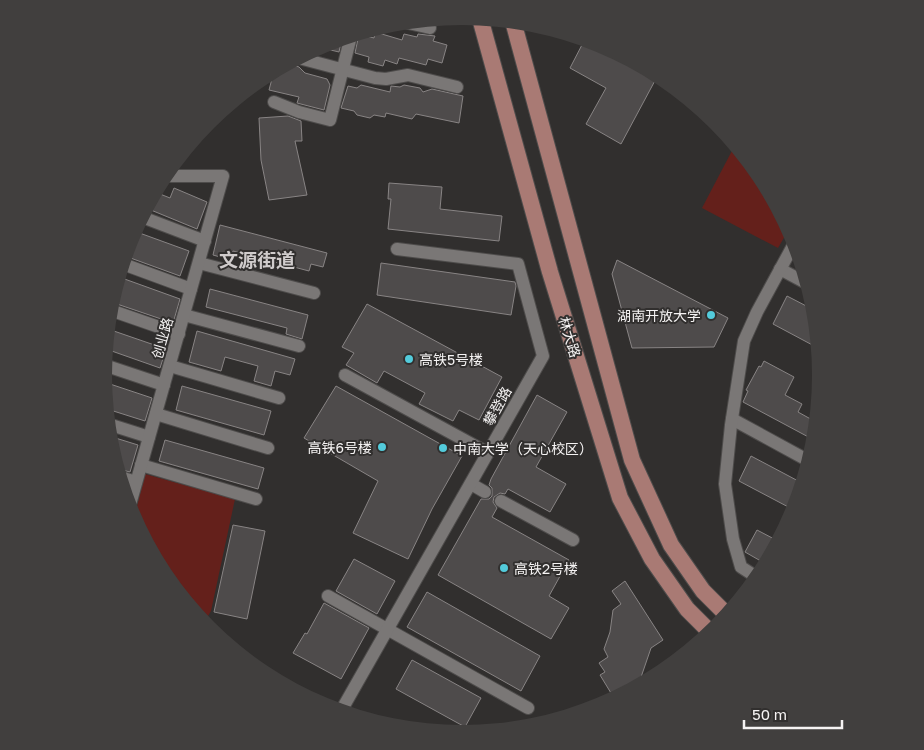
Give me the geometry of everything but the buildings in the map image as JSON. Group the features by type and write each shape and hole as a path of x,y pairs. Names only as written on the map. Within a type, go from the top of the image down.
{"main road":[{"name":"林大路","path":"482,26 550,272 620,498 652,559 687,609 705,626"},
{"path":"515,29 632,460 671,544 703,591 722,610"}],"street":[{"path":"274,102 299,112 330,120 349,44"},
{"path":"308,61 375,78 408,75 457,87"},
{"name":"创业路","path":"133,493 223,176 174,176"},
{"path":"148,219 205,241"},
{"name":"攀登路","path":"345,705 543,356 518,264 397,249"},
{"path":"750,573 742,567 733,539 725,484 732,419 744,341 757,312 789,252"},
{"path":"199,263 314,293"},
{"path":"130,267 191,290"},
{"path":"780,270 798,279"},
{"path":"118,313 179,334"},
{"path":"184,315 299,346"},
{"path":"170,366 279,398"},
{"path":"112,367 164,385"},
{"path":"345,374 488,453"},
{"path":"156,414 268,448"},
{"path":"732,419 802,457"},
{"path":"116,427 149,437"},
{"path":"141,465 256,498"},
{"path":"128,480 136,482"},
{"path":"471,484 485,492"},
{"path":"501,501 572,540"},
{"path":"328,596 528,708"}],"shaded area":[{"path":"731,152 765,200 784,238 778,248 702,208"},
{"path":"145,474 235,499 211,611 208,615 184,588 171,569 148,530 137,505"}],"place":[{"name":"湖南开放大学","path":"711,315"},
{"name":"高铁5号楼","path":"409,359"},
{"name":"高铁6号楼","path":"382,447"},
{"name":"中南大学（天心校区）","path":"443,448"},
{"name":"高铁2号楼","path":"504,568"}],"district":[{"name":"文源街道","path":"257,259"}]}
